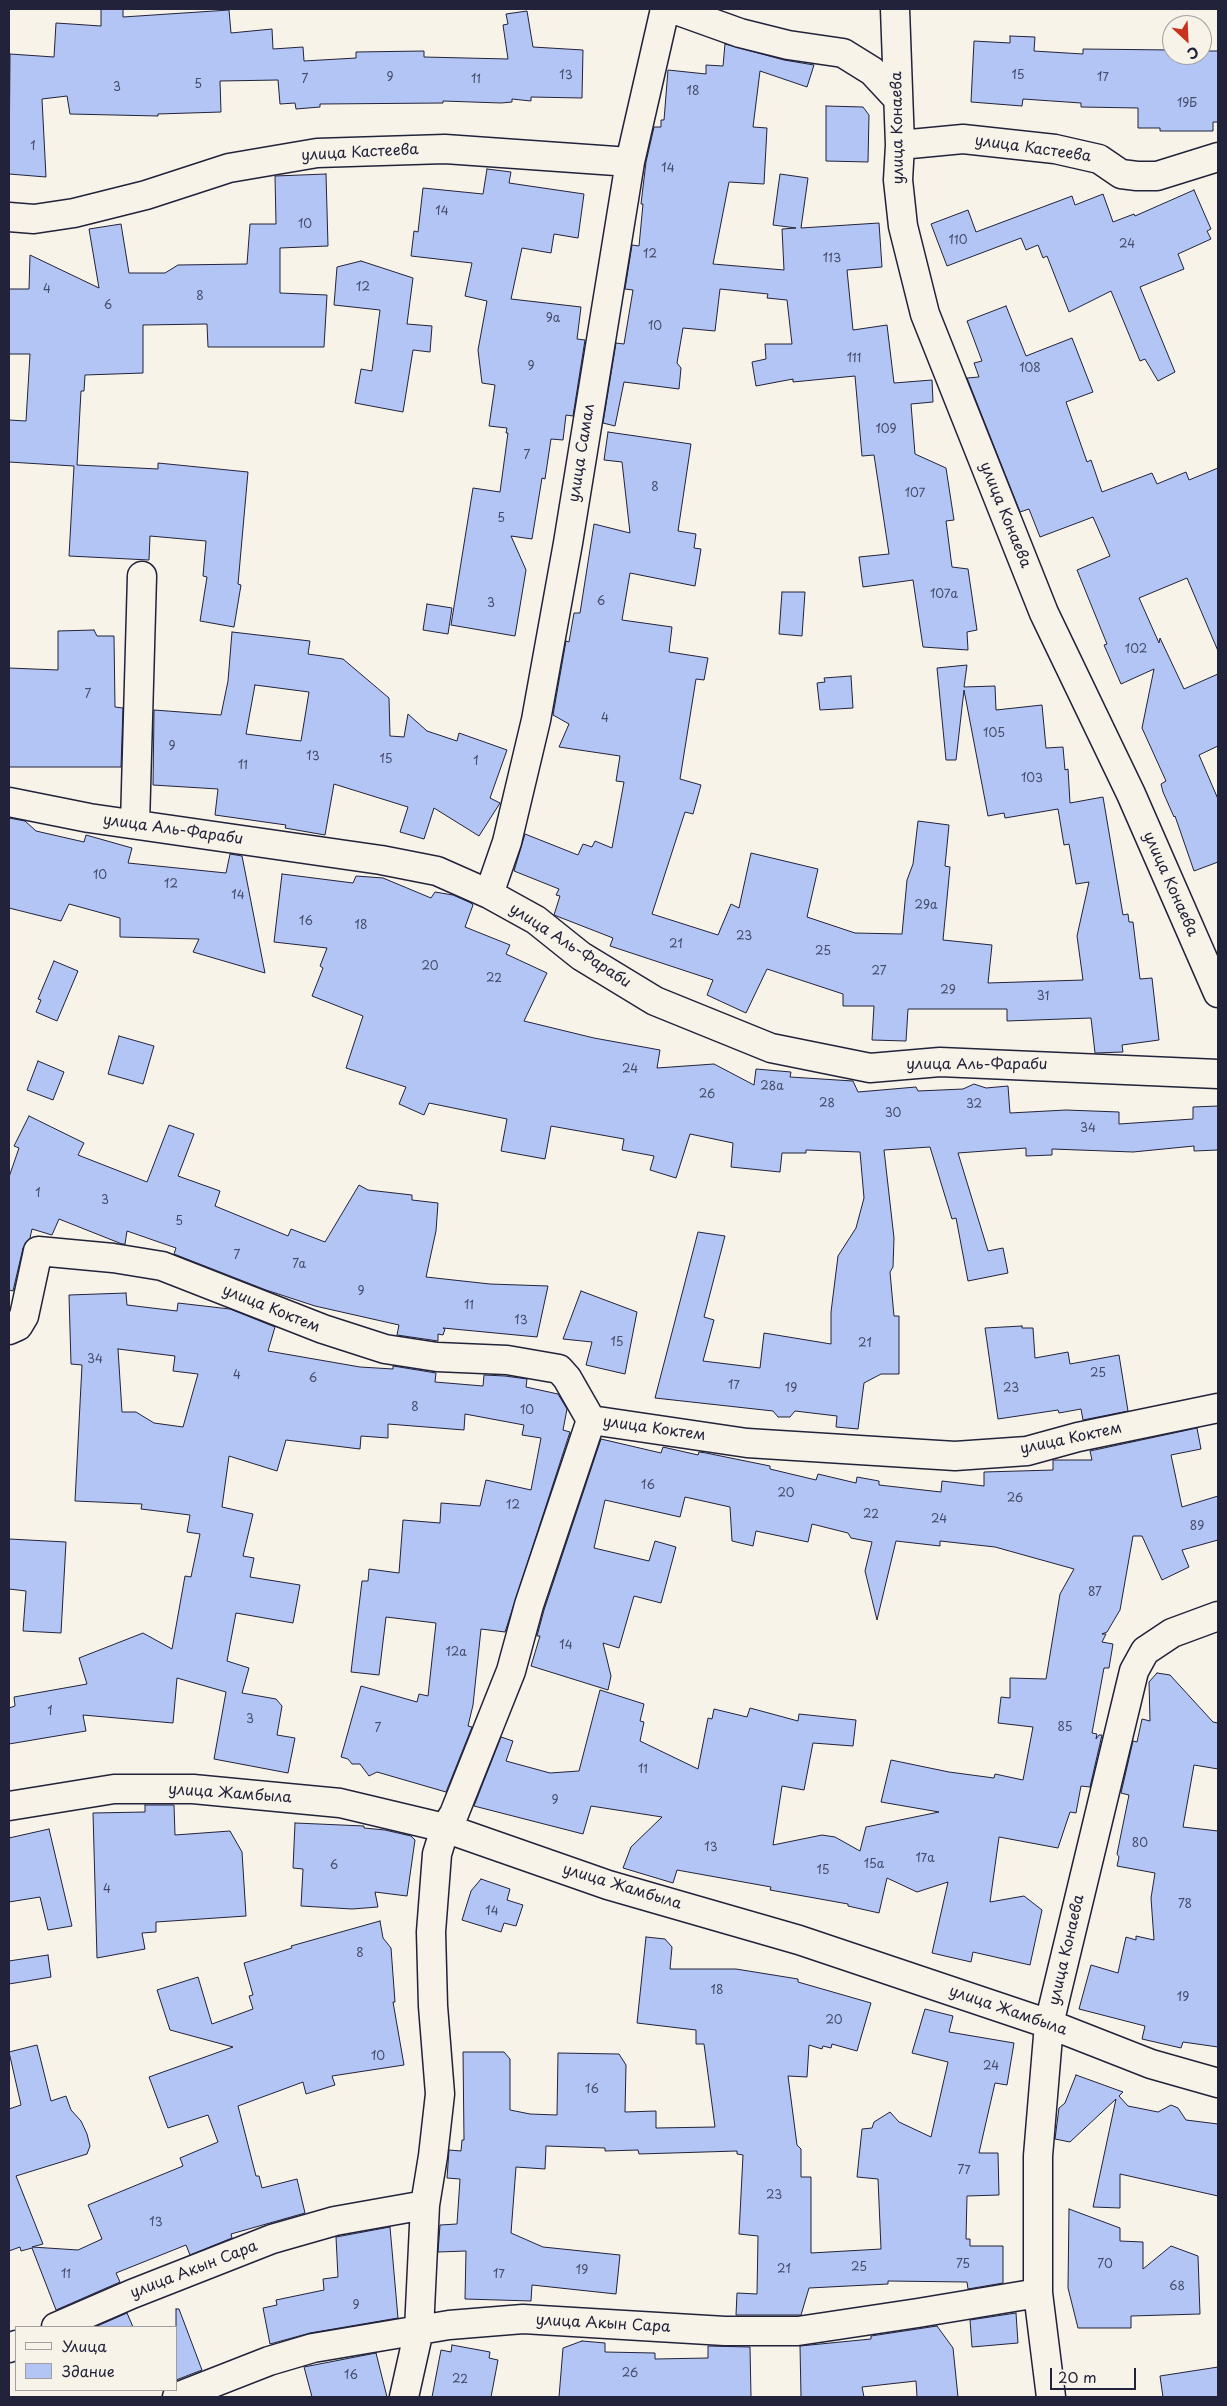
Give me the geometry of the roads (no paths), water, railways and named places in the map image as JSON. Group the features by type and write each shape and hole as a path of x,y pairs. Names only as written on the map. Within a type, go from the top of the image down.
{"street":[{"name":"улица Самал","path":"489,894 507,842 536,720 568,544 630,162 665,9"},
{"path":"673,9 740,33 788,45 843,53 872,71 898,99"},
{"name":"улица Конаева","path":"894,9 900,145 898,180 903,226 925,314 1044,613 1131,794 1218,993"},
{"name":"улица Кастеева","path":"900,145 963,139 1055,149 1098,159 1121,174 1137,176 1157,176 1218,157"},
{"name":"улица Кастеева","path":"9,217 34,219 74,213 146,195 229,168 317,153 445,149 630,162"},
{"path":"135,824 142,576"},
{"name":"улица Аль-Фараби","path":"9,802 135,824 372,859 437,871 489,894 536,920 581,956 655,1001 771,1048 870,1068 940,1062 1045,1065 1218,1074"},
{"name":"улица Коктем","path":"9,1330 18,1326 24,1316 38,1251 112,1258 162,1266 274,1308 323,1329 385,1349 437,1357 507,1360 559,1369 567,1378 591,1420 747,1443 955,1456 1027,1451 1078,1437 1218,1408"},
{"path":"404,2397 419,2330 425,2205 440,2094 433,2006 431,1932 436,1854 444,1828 454,1814 511,1671 528,1606 591,1420"},
{"name":"улица Конаева","path":"1051,2397 1038,2293 1038,2156 1049,2024 1134,1671 1145,1651 1172,1633 1218,1616"},
{"name":"улица Жамбыла","path":"9,1806 114,1789 193,1789 340,1803 444,1828 608,1884 799,1940 1049,2024 1151,2064 1218,2084"},
{"name":"улица Акын Сара","path":"58,2326 132,2294 272,2239 335,2221 425,2205"},
{"name":"улица Акын Сара","path":"177,2397 268,2361 314,2348 449,2325 522,2320 725,2331 798,2330 918,2314 1038,2293"}]}
